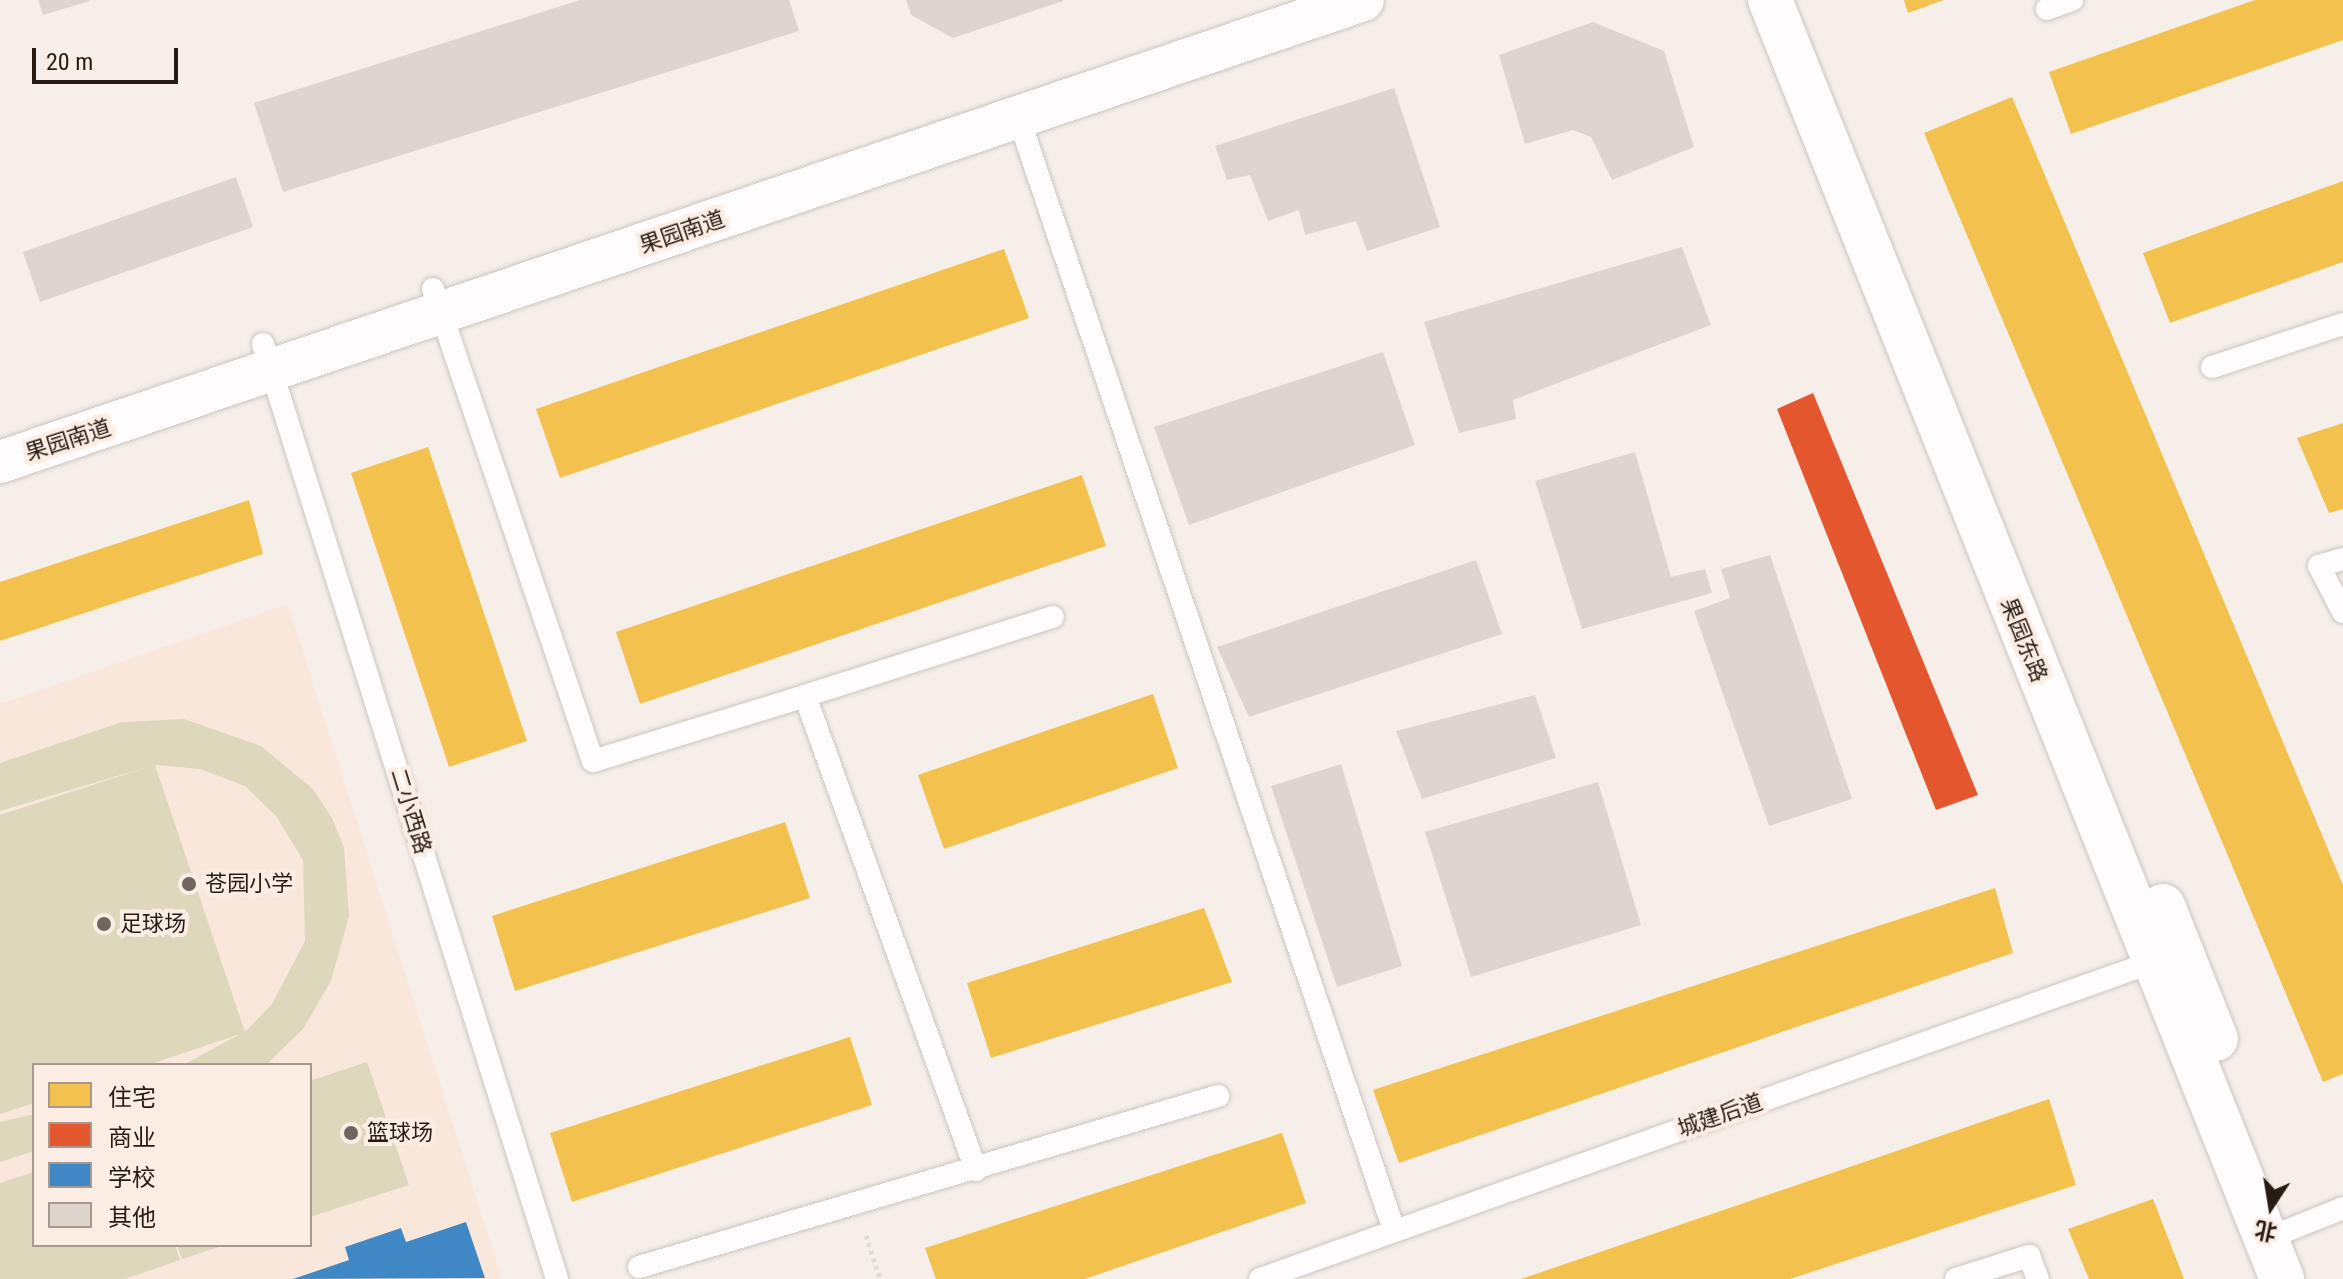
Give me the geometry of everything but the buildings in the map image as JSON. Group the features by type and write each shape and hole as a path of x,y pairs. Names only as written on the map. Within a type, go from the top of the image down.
{"street":[{"name":"果园南道","path":"1015,109 1307,0"},
{"name":"果园南道","path":"0,462 268,358 1015,109 1363,0"},
{"name":"果园东路","path":"1770,0 2279,1234 2312,1279"},
{"name":"果园东路","path":"1801,0 2167,957"},
{"name":"果园南道","path":"0,431 268,358"},
{"name":"果园东路","path":"2279,1234 2282,1279"}],"lane":[{"path":"2047,9 2072,0"},
{"path":"1015,109 1394,1230"},
{"path":"437,301 593,761 1053,617"},
{"path":"2212,367 2343,324"},
{"name":"二小西路","path":"268,358 557,1279"},
{"path":"2343,559 2319,566 2343,612"},
{"path":"805,696 976,1170"},
{"name":"城建后道","path":"1260,1279 2167,957"},
{"path":"639,1267 976,1170 1218,1096"},
{"path":"2279,1234 2343,1208"},
{"path":"1956,1279 2029,1256 2038,1279"}],"path":[{"path":"856,1204 880,1279"}],"shaded area":[{"name":"苍园小学","path":"288,604 502,1279 0,1279 0,704"},
{"name":"足球场","path":"184,719 261,746 313,789 332,818 344,848 349,916 331,981 303,1029 268,1063 187,1063 240,1034 154,1063 32,1063 32,1104 0,1114 0,815 151,766 0,811 0,763 122,722","holes":["155,765 200,769 245,786 276,816 303,860 305,941 272,1004 245,1032"]},
{"name":"篮球场","path":"367,1062 409,1185 312,1216 312,1080"},
{"path":"32,1114 32,1152 0,1162 0,1122"},
{"path":"32,1173 32,1247 176,1247 180,1260 125,1279 0,1279 0,1183"},
{"path":"178,1247 219,1247 182,1259"}],"place":[{"name":"苍园小学","path":"189,884"},
{"name":"足球场","path":"104,924"},
{"name":"篮球场","path":"351,1133"}]}
